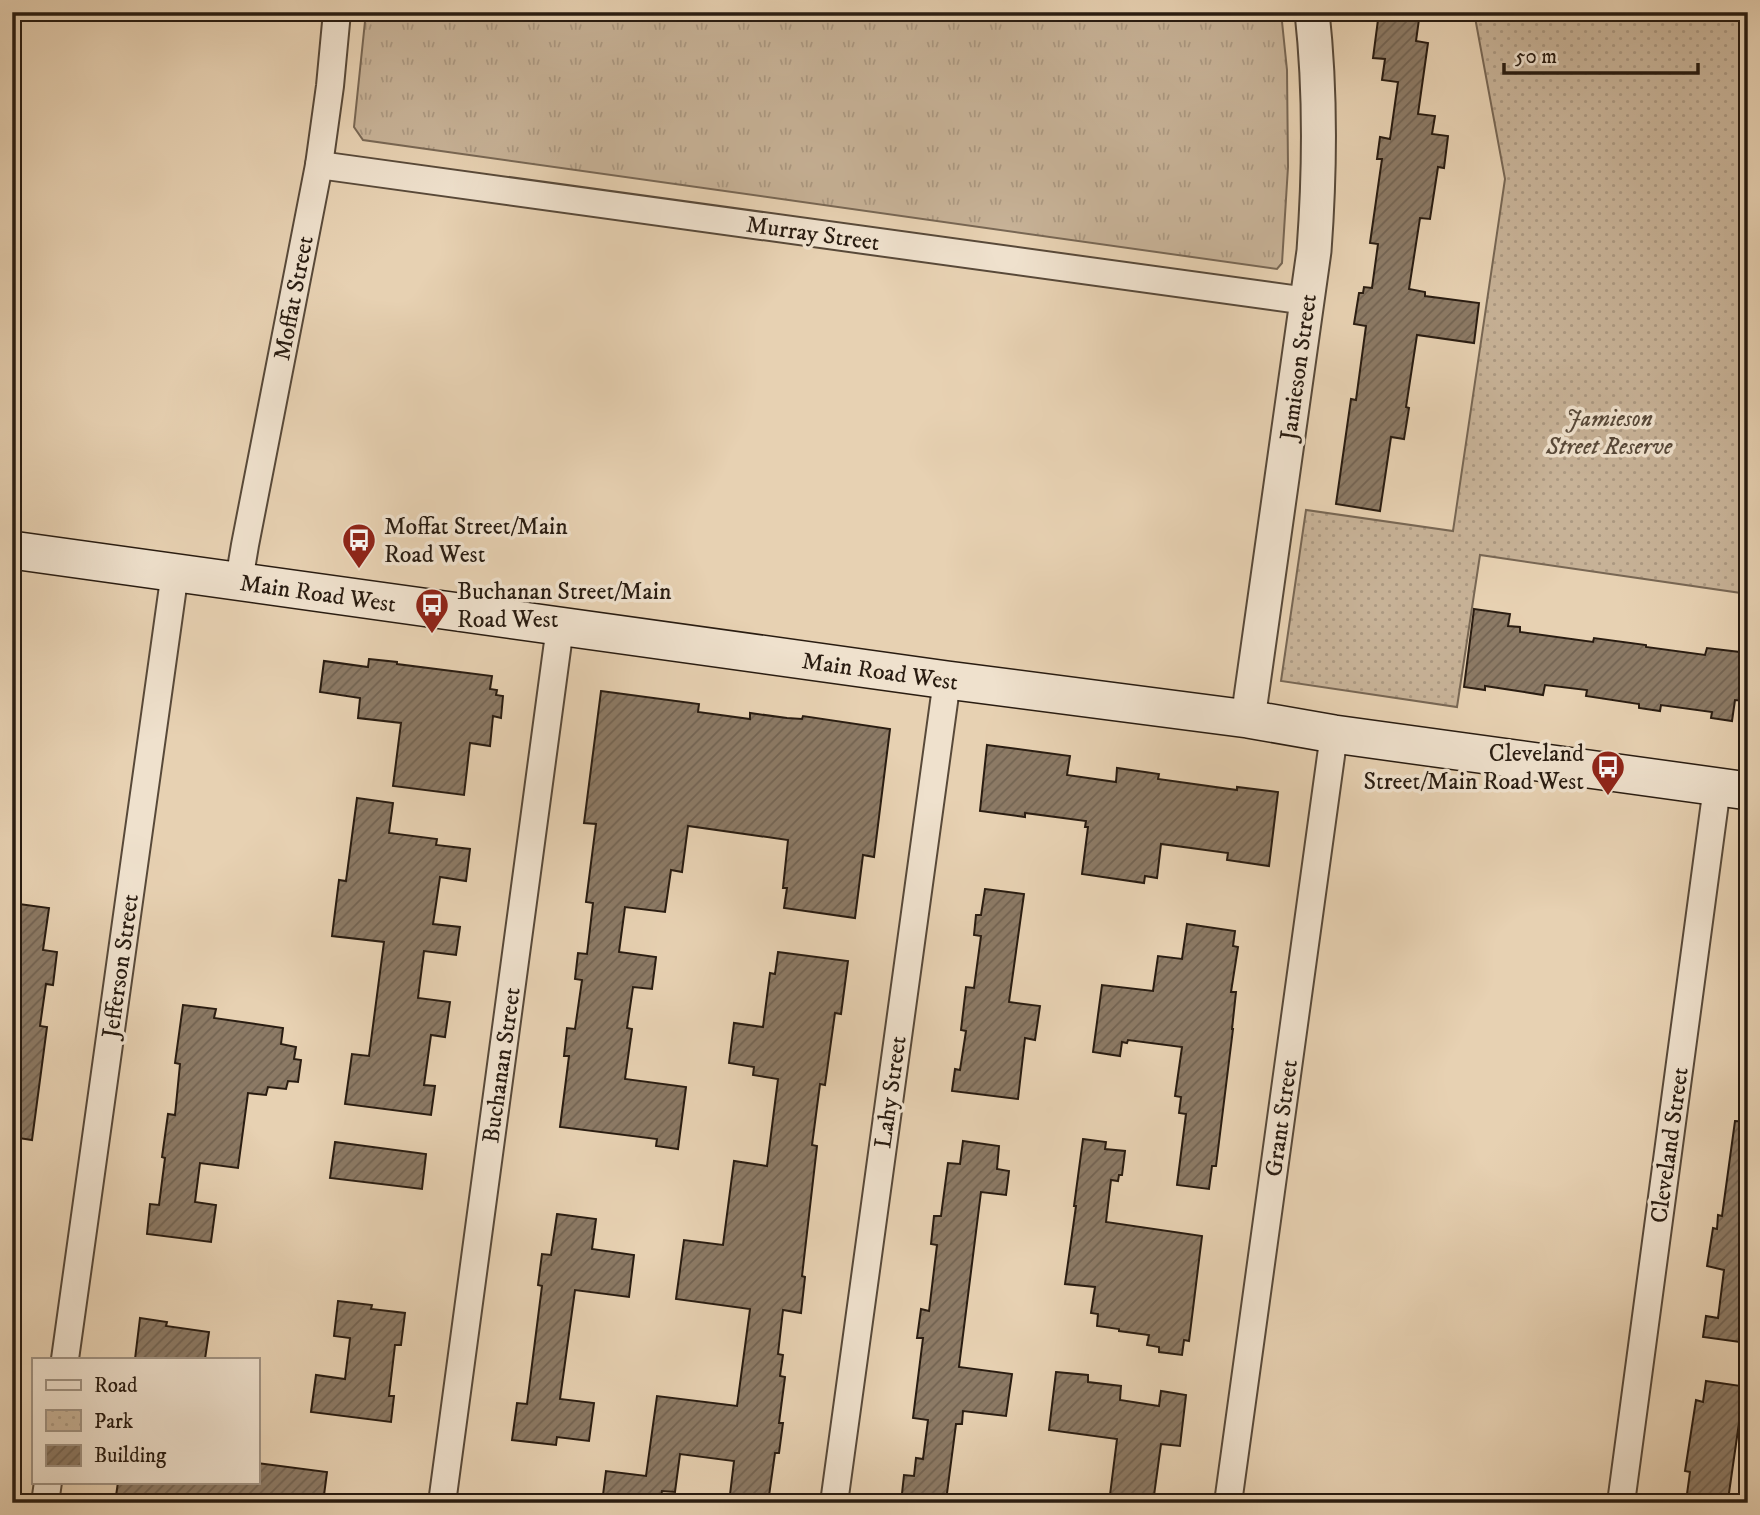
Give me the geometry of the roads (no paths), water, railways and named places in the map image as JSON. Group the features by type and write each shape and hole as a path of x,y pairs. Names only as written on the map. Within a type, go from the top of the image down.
{"main road":[{"name":"Main Road West","path":"12,550 947,680 1248,719 1334,734 1733,789"}],"street":[{"name":"Moffat Street","path":"239,582 319,165 337,12"},
{"name":"Jamieson Street","path":"1248,719 1314,251 1320,91 1312,12"},
{"name":"Murray Street","path":"319,165 1307,301"},
{"name":"Jefferson Street","path":"65,1358 175,572"},
{"name":"Buchanan Street","path":"442,1503 560,627"},
{"name":"Lahy Street","path":"834,1503 947,680"},
{"name":"Grant Street","path":"1228,1503 1334,734"},
{"name":"Cleveland Street","path":"1621,1503 1733,789"},
{"path":"45,1503 48,1484"}],"place":[{"name":"Moffat Street/Main Road West","path":"359,570"},
{"name":"Buchanan Street/Main Road West","path":"432,635"},
{"name":"Cleveland Street/Main Road West","path":"1608,797"}],"park label":[{"name":"Jamieson Street Reserve","path":"1609,432"}]}
